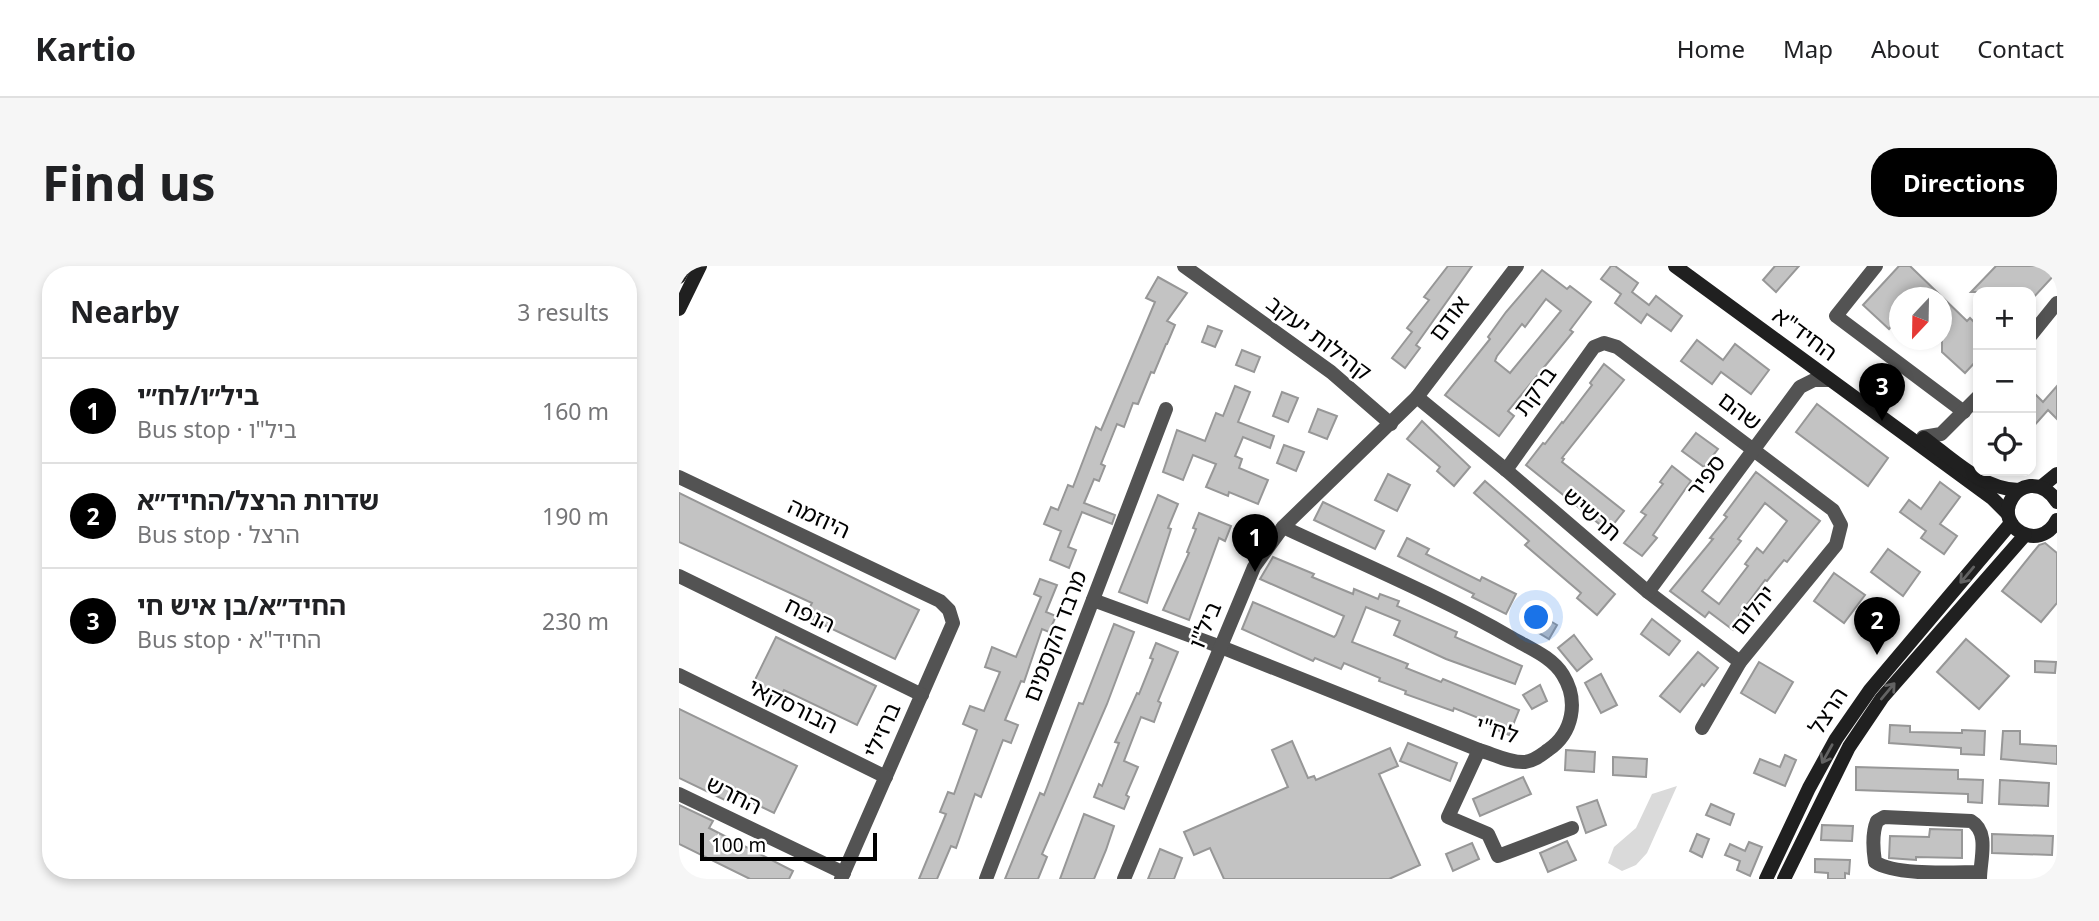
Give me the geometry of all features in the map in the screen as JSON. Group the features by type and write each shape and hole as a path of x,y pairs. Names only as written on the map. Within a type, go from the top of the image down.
{"main road":[{"path":"679,277 684,266"},
{"path":"679,309 700,266"},
{"name":"החיד\"א","path":"1675,266 1992,498 2025,535"},
{"name":"החיד\"א","path":"1689,266 1990,484 2019,490"},
{"path":"2041,487 2057,474"},
{"path":"2019,490 2041,487 2053,494 2057,502"},
{"name":"הרצל","path":"1766,879 1836,738 1870,690 2010,519 2009,505 2019,490"},
{"path":"2025,535 2041,535 2056,525"},
{"name":"הרצל","path":"1784,879 1849,747 1882,698 2025,535"}],"street":[{"name":"קהילות יעקב","path":"1184,266 1331,372 1391,424"},
{"name":"אודם","path":"1417,397 1517,266"},
{"path":"1875,266 1836,316 1964,412"},
{"path":"2036,329 2057,303"},
{"name":"שהם","path":"1604,343 1617,347 1833,510 1841,525"},
{"name":"ברקת","path":"1506,470 1594,347 1604,343"},
{"path":"1800,387 1802,360"},
{"path":"1800,387 1814,380 1829,380"},
{"name":"ספיר","path":"1648,592 1800,387"},
{"name":"ביל\"ו","path":"1124,879 1254,567 1283,527 1417,397"},
{"name":"תרשיש","path":"1417,397 1648,592 1740,662"},
{"path":"1923,437 1935,437 1946,430 1973,402"},
{"name":"מרבד הקסמים","path":"986,879 1166,409"},
{"path":"1946,430 1947,449 1951,457"},
{"name":"היוזמה","path":"679,477 940,601"},
{"name":"יהלום","path":"1702,728 1740,662 1836,545 1841,525"},
{"name":"לח\"י","path":"1093,600 1513,761 1525,762 1537,758 1556,745 1567,729 1573,713 1571,694 1563,676 1551,660 1483,622 1283,527"},
{"name":"הנפח","path":"679,576 922,695"},
{"name":"ברזילי","path":"843,876 953,623 949,610 940,601"},
{"name":"הבורסקאי","path":"679,675 886,777"},
{"path":"1479,750 1448,817 1488,834 1498,856 1572,828"},
{"name":"החרש","path":"679,794 843,876"},
{"path":"1884,817 1971,821 1978,825 1982,834 1980,876 1896,870 1882,866 1875,862 1874,854 1874,828 1877,821 1884,817"}],"shaded area":[{"path":"1677,786 1647,853 1636,865 1622,871 1608,863 1614,847 1636,828 1652,794"}],"building":[{"path":"1448,266 1472,266 1416,345 1420,348 1405,368 1392,358 1412,332 1407,328 1429,300 1424,297"},
{"path":"1611,266 1615,266 1638,283 1632,292 1649,305 1656,296 1682,316 1671,331 1647,314 1641,323 1615,303 1621,294 1601,279"},
{"path":"1775,266 1799,266 1776,292 1763,280"},
{"path":"1899,266 1910,266 1932,287 1889,287 1889,329 1863,305"},
{"path":"1996,266 2057,266 2057,272 2036,295 2036,287 1976,287"},
{"path":"1542,270 1567,289 1570,286 1591,302 1570,330 1573,332 1508,411 1514,416 1499,436 1445,395 1490,339 1488,337","holes":["1546,299 1561,311 1510,373 1495,361 1522,324 1525,327"]},
{"path":"1158,277 1187,293 1167,321 1175,325 1154,373 1151,372 1138,404 1133,403 1124,427 1117,424 1101,464 1105,466 1099,481 1094,479 1084,503 1115,515 1112,524 1082,512 1068,547 1076,550 1069,568 1050,560 1061,531 1044,524 1051,507 1058,510 1068,485 1073,487 1096,427 1101,430 1155,302 1146,298"},
{"path":"1952,307 1967,321 1970,318 1973,321 1973,364 1965,373 1942,352 1952,350"},
{"path":"1208,326 1222,331 1215,347 1202,342"},
{"path":"1697,340 1723,360 1735,344 1769,370 1751,394 1721,372 1712,384 1681,361"},
{"path":"1242,350 1260,357 1254,372 1236,365"},
{"path":"1604,364 1624,380 1562,458 1562,462 1624,511 1608,531 1526,465 1563,423 1592,385 1590,383"},
{"path":"1235,386 1250,392 1238,422 1274,436 1270,448 1243,437 1235,456 1242,459 1239,468 1268,480 1258,504 1229,492 1228,496 1206,487 1216,464 1193,455 1183,480 1163,472 1177,430 1205,441 1216,413 1223,416"},
{"path":"2057,386 2057,419 2048,410 2036,423 2036,395 2043,402"},
{"path":"1282,392 1298,398 1288,422 1273,416"},
{"path":"1817,404 1888,458 1868,486 1796,432"},
{"path":"1318,409 1337,416 1327,439 1309,432"},
{"path":"1422,421 1470,467 1454,486 1437,471 1440,467 1407,439"},
{"path":"1696,433 1718,449 1704,467 1682,451"},
{"path":"1284,445 1304,452 1296,471 1277,463"},
{"path":"1672,466 1691,481 1653,535 1657,538 1642,556 1624,543 1646,515 1641,512 1663,484 1660,482"},
{"path":"1756,472 1820,521 1787,562 1784,560 1767,581 1765,580 1739,615 1743,618 1733,630 1709,612 1705,617 1670,591 1713,539 1710,538 1727,517 1724,515","holes":["1765,503 1787,521 1763,553 1757,548 1745,564 1748,566 1719,604 1702,591 1741,541 1738,539"]},
{"path":"1388,474 1410,485 1397,511 1375,500"},
{"path":"1485,481 1615,594 1597,615 1577,598 1581,593 1525,545 1529,541 1474,493"},
{"path":"1940,482 1960,497 1940,524 1957,536 1944,554 1921,538 1926,531 1900,512 1909,500 1921,509"},
{"path":"679,493 919,610 895,659 805,616 812,603 679,542"},
{"path":"1158,495 1178,504 1168,528 1171,529 1147,603 1119,592"},
{"path":"1323,502 1384,531 1375,549 1314,520"},
{"path":"1199,513 1231,526 1225,541 1219,538 1189,620 1163,610 1189,553 1187,552 1196,529 1193,528"},
{"path":"1407,538 1429,549 1426,554 1480,581 1482,577 1516,594 1506,614 1472,597 1474,594 1398,556"},
{"path":"2045,543 2057,553 2057,603 2041,622 2002,591 2039,545"},
{"path":"1888,549 1920,572 1903,596 1871,572"},
{"path":"1273,557 1353,594 1354,589 1378,599 1380,594 1399,601 1397,606 1457,632 1455,637 1522,666 1515,684 1446,659 1394,635 1400,621 1366,607 1352,642 1408,664 1406,668 1441,682 1443,679 1519,710 1509,735 1490,727 1491,723 1454,708 1453,711 1405,694 1406,691 1344,663 1341,669 1315,658 1313,661 1242,629 1253,602 1334,637 1336,635 1344,616 1260,579"},
{"path":"1834,573 1865,595 1844,623 1814,601"},
{"path":"1040,579 1057,585 1046,612 1056,616 1049,632 1042,629 1024,682 1021,681 1005,720 1018,725 1011,743 1003,740 981,797 975,794 956,848 951,846 937,879 919,879 946,814 940,812 948,792 954,794 977,730 963,724 970,706 984,711 1000,672 985,667 992,647 1016,657 1041,597 1034,594"},
{"path":"1532,610 1557,625 1549,639 1524,624"},
{"path":"1652,619 1680,641 1669,655 1641,634"},
{"path":"1114,624 1134,632 1107,704 1042,854 1047,857 1038,879 1005,879 1040,793 1044,795 1079,703 1083,704"},
{"path":"1574,635 1592,659 1577,671 1558,648"},
{"path":"776,637 876,686 857,725 784,690 778,702 751,688"},
{"path":"1966,639 2009,676 1979,709 1937,672"},
{"path":"1156,643 1178,652 1158,701 1161,703 1154,722 1141,717 1124,761 1138,767 1126,795 1129,797 1124,809 1094,797 1099,784 1102,786 1119,743 1115,742 1137,693 1139,694 1153,659 1150,658"},
{"path":"1698,652 1718,668 1680,712 1660,696"},
{"path":"2035,661 2056,662 2055,673 2035,672"},
{"path":"1759,662 1793,682 1775,713 1741,693"},
{"path":"1601,674 1617,705 1601,713 1585,683"},
{"path":"1540,685 1547,701 1532,709 1523,695"},
{"path":"679,709 797,766 774,813 737,795 733,804 679,778"},
{"path":"1890,725 1910,726 1910,732 1985,731 1984,755 1961,754 1961,748 1889,743"},
{"path":"2003,731 2020,731 2020,744 2057,746 2057,764 2001,759"},
{"path":"1292,741 1308,778 1314,776 1316,780 1390,748 1398,766 1379,774 1420,865 1389,879 1224,879 1210,848 1194,855 1184,832 1288,787 1272,750"},
{"path":"1408,743 1457,763 1450,781 1400,761"},
{"path":"1566,750 1595,752 1594,772 1565,770"},
{"path":"1785,755 1796,760 1785,786 1754,773 1760,759 1780,767"},
{"path":"1613,757 1647,759 1646,777 1613,775"},
{"path":"1856,767 1958,770 1958,779 1983,780 1982,803 1968,802 1968,794 1856,790"},
{"path":"1523,777 1531,794 1480,816 1473,799"},
{"path":"2000,780 2049,783 2048,806 1999,804"},
{"path":"1597,800 1606,825 1586,833 1577,807"},
{"path":"1711,804 1734,814 1730,825 1706,815"},
{"path":"679,805 713,821 709,828 793,871 789,879 750,879 679,844"},
{"path":"1084,814 1114,826 1106,850 1094,879 1060,879"},
{"path":"1822,825 1853,826 1852,841 1821,840"},
{"path":"1930,829 1962,830 1962,858 1889,858 1890,836 1929,837"},
{"path":"1697,834 1709,839 1702,857 1690,851"},
{"path":"1992,834 2053,836 2052,855 1992,853"},
{"path":"1567,841 1576,860 1548,872 1540,853"},
{"path":"1749,842 1762,847 1750,876 1737,870 1740,861 1725,855 1730,844 1745,851"},
{"path":"1472,843 1479,859 1453,871 1446,854"},
{"path":"1160,849 1182,858 1174,879 1148,879"},
{"path":"1815,859 1850,860 1849,874 1845,873 1845,879 1828,879 1828,873 1815,872"}],"place":[{"name":"החיד״א/בן איש חי","path":"1882,421"},
{"name":"ביל״ו/לח״י","path":"1255,572"},
{"name":"שדרות הרצל/החיד״א","path":"1877,655"}]}
